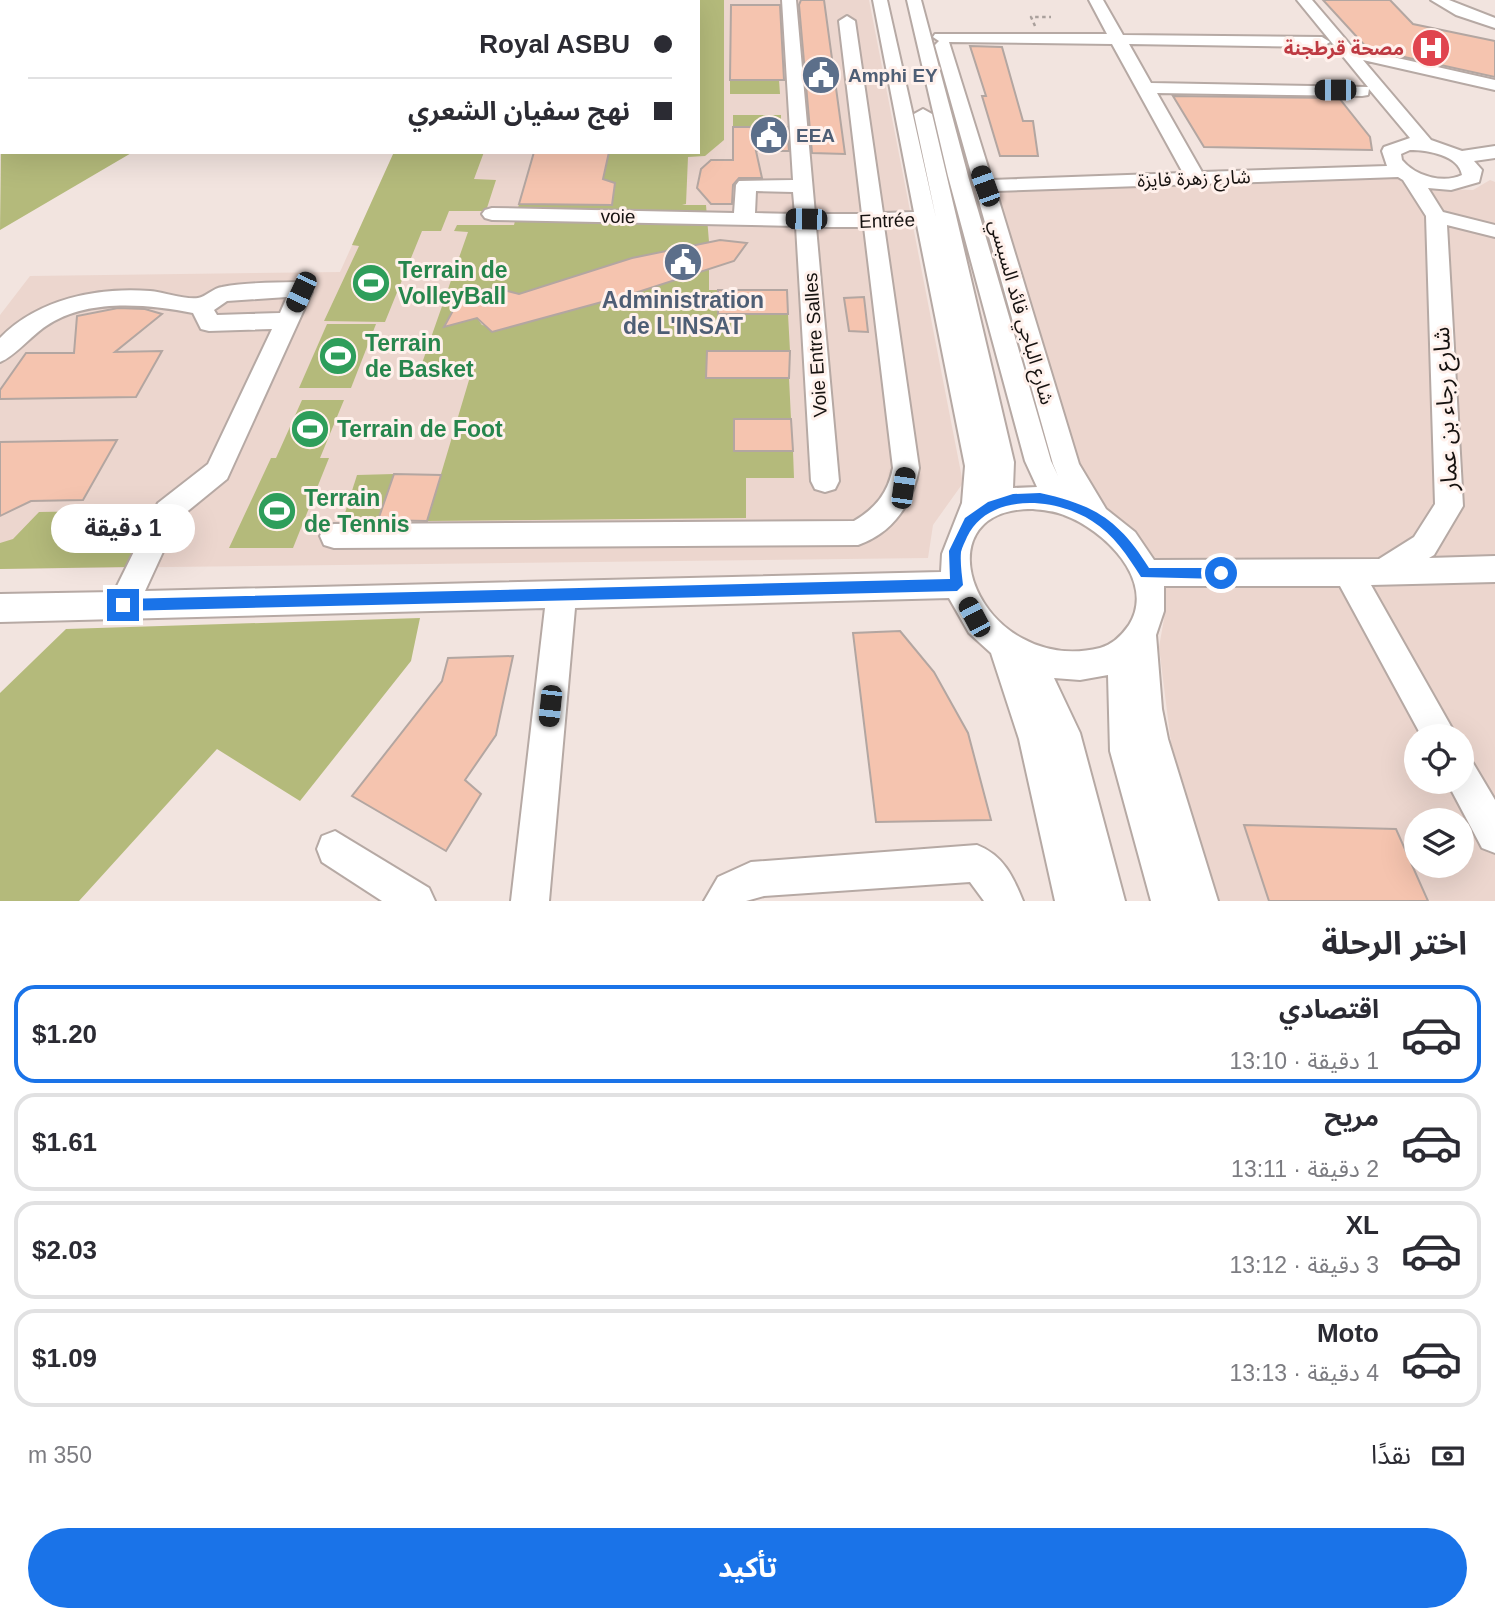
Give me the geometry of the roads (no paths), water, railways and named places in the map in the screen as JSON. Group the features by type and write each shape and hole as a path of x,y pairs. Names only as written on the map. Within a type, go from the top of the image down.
{"street":[{"name":"Voie Entre Salles","path":"789,0 825,481"},
{"path":"880,0 978,466 978,514"},
{"path":"896,0 1001,462 999,490 978,514 955,551 957,585 974,617 1016,652 1063,733 1106,901"},
{"path":"914,0 958,176 1038,461 1046,481 1058,496 1096,517 1126,542 1146,573 1151,607 1132,645 1124,728 1127,751 1170,901"},
{"name":"شارع الباجي قائد السبسي","path":"930,0 1066,464 1080,493 1096,517"},
{"path":"1096,0 1191,172"},
{"path":"1287,0 1362,91 1416,144 1465,171 1495,178"},
{"path":"1304,0 1348,52 1416,144"},
{"path":"1438,0 1461,12 1495,23"},
{"path":"334,536 858,533 878,522 903,488 906,468 847,21"},
{"path":"941,37 1322,42"},
{"path":"1348,52 1495,85"},
{"path":"1145,89 1362,91"},
{"path":"1416,144 1391,151 1436,216 1495,231"},
{"path":"1436,216 1447,210 1465,171 1495,152"},
{"path":"1465,171 1495,167"},
{"name":"شارع زهرة فايزة","path":"982,178 1401,168 1443,185 1465,171"},
{"path":"803,186 746,184 744,219 806,219"},
{"name":"voie","path":"492,214 744,219"},
{"name":"شارع رجاء بن عمار","path":"1384,572 1424,546 1449,506 1436,216"},
{"name":"Entrée","path":"806,219 926,218"},
{"path":"0,353 25,328 59,310 95,300 131,297 176,301 202,307 222,295 297,289 301,292 218,471 168,511 123,605"},
{"path":"978,514 1013,499 1040,498 1069,504"},
{"path":"1146,573 1348,573 1495,569"},
{"path":"1348,573 1433,724"},
{"path":"0,608 957,585"},
{"path":"530,901 561,595"},
{"path":"1016,652 1080,667 1132,645"},
{"path":"1132,645 1151,739 1199,901"},
{"path":"1016,652 1074,901"},
{"path":"1472,794 1495,835"},
{"path":"335,849 416,901"},
{"path":"723,901 730,888 741,881 977,863 990,876 1004,901"}],"place":[{"name":"مصحة قرطجنة","path":"1431,48"},
{"name":"Amphi EY","path":"821,75"},
{"name":"EEA","path":"769,135"},
{"name":"Administration de L'INSAT","path":"683,262"},
{"name":"Terrain de VolleyBall","path":"371,283"},
{"name":"Terrain de Basket","path":"338,356"},
{"name":"Terrain de Foot","path":"310,429"},
{"name":"Terrain de Tennis","path":"277,511"}]}
